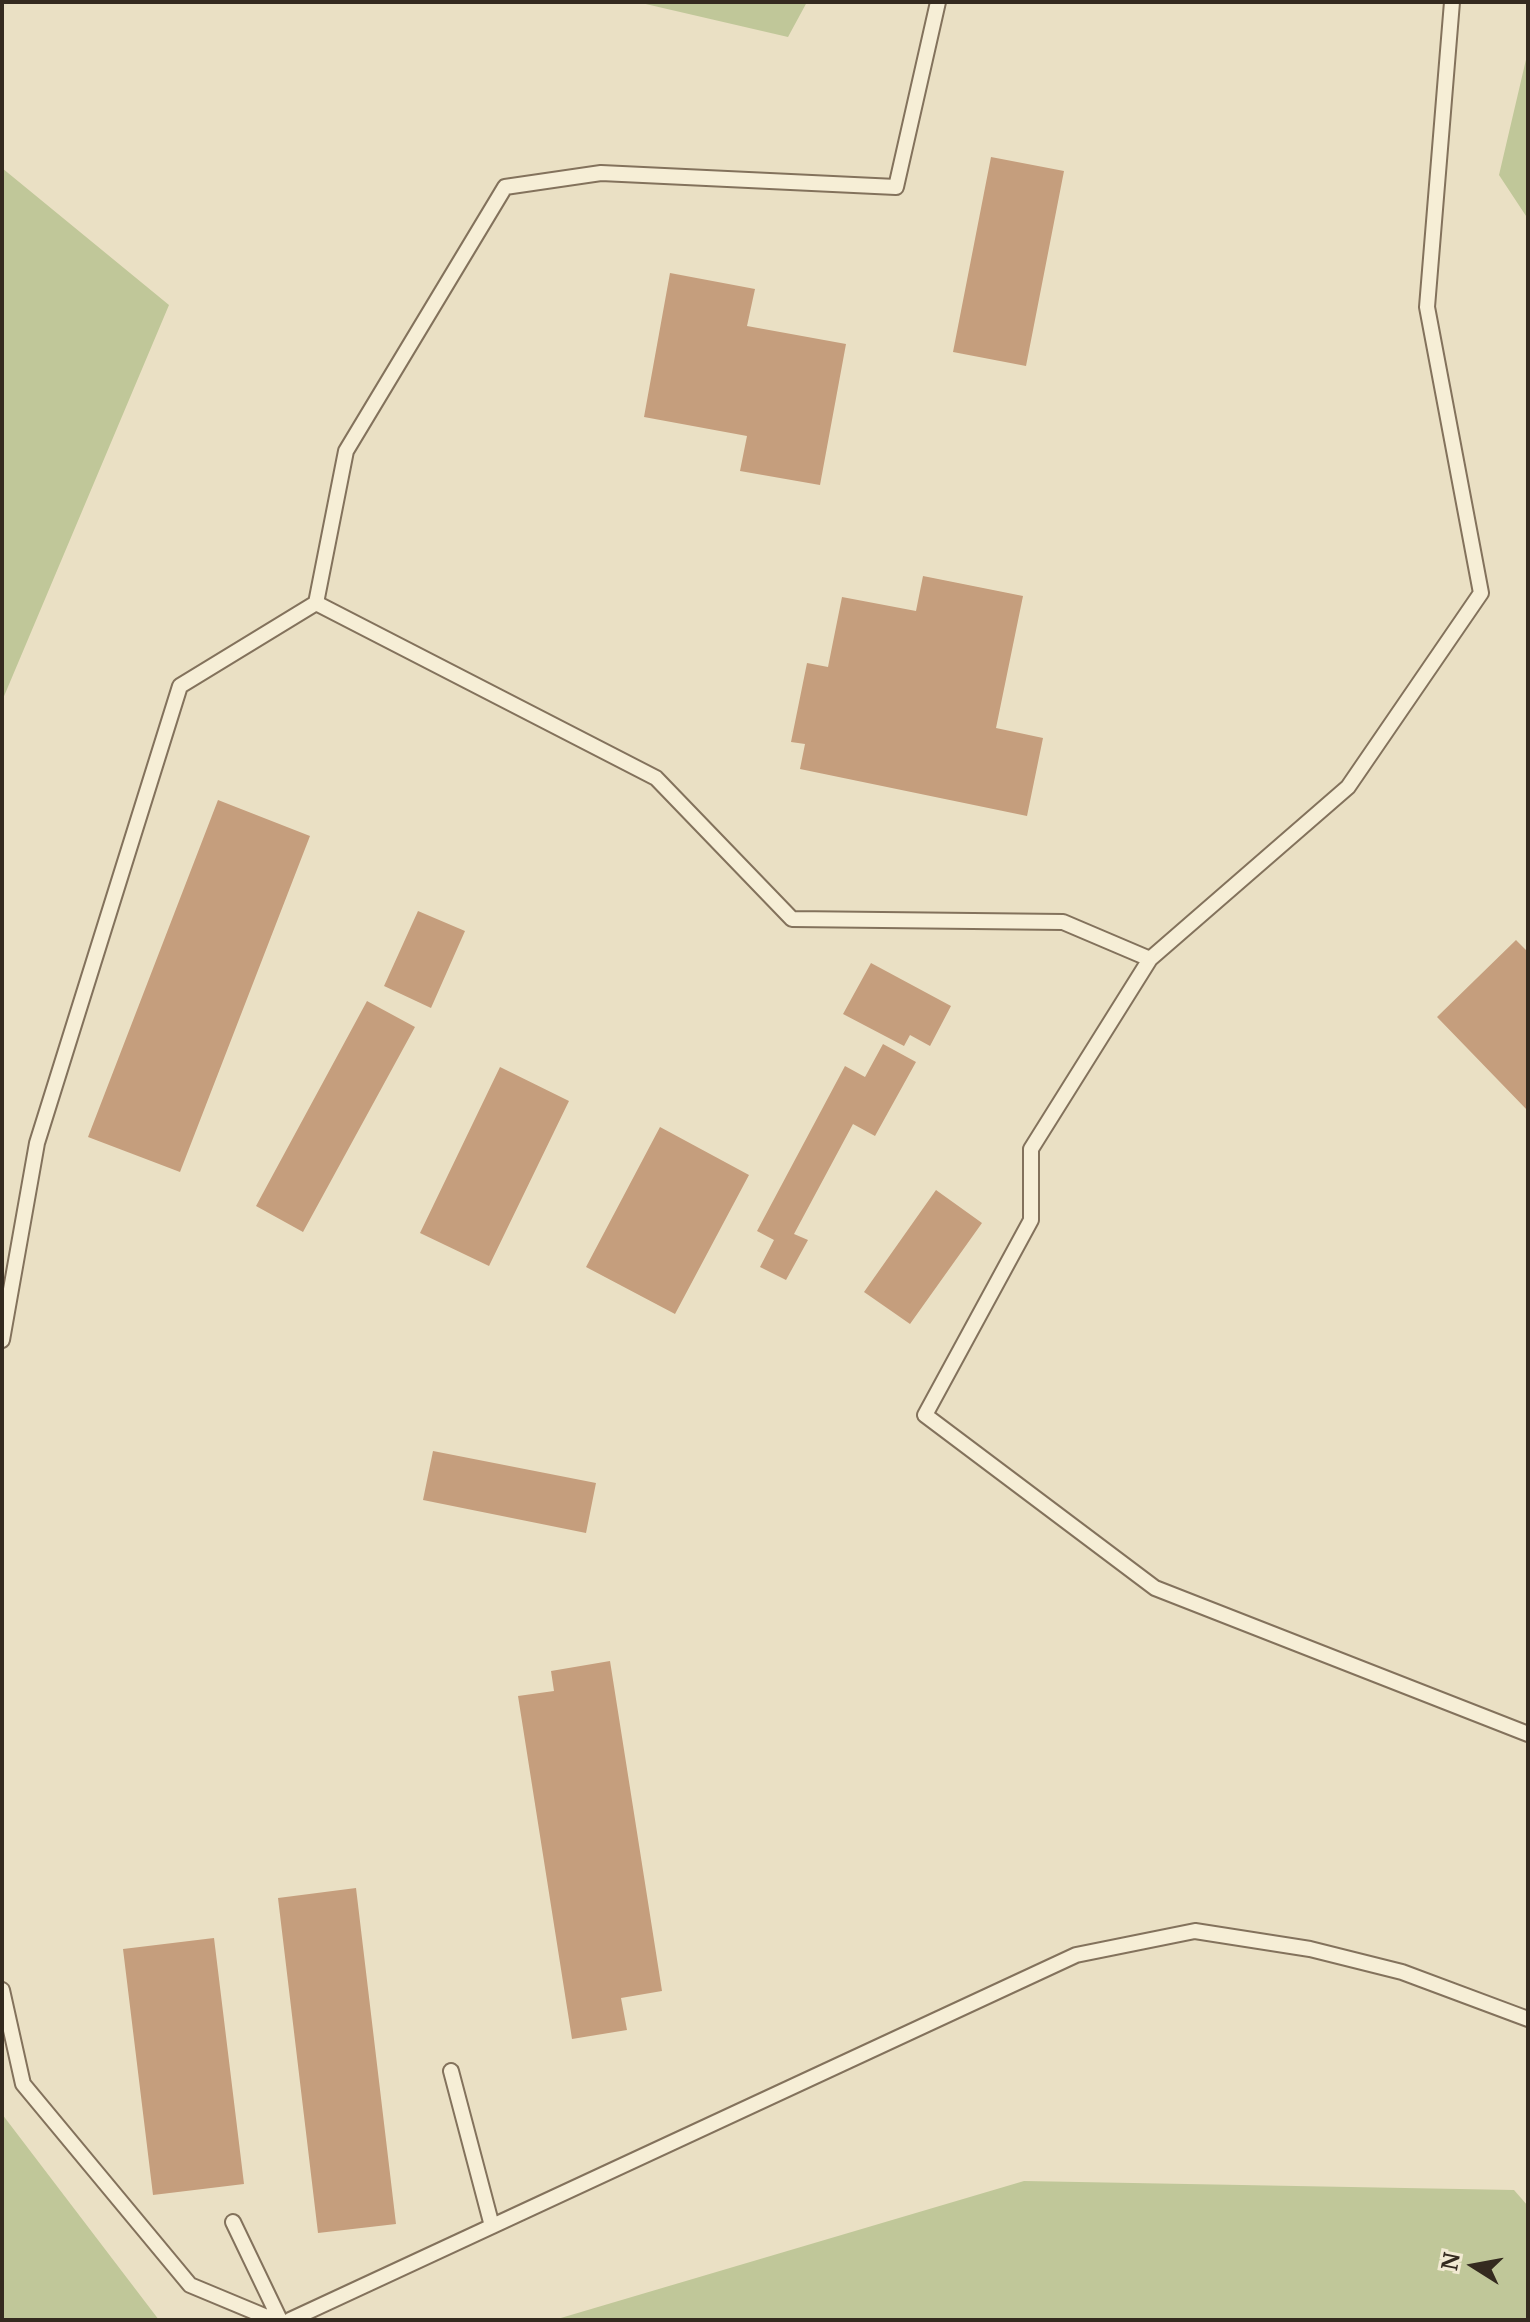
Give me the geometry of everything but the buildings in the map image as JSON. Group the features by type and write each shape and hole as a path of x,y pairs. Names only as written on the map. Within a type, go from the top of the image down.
{"lane":[{"path":"2,1340 37,1143 180,686 316,603 346,451 505,187 601,173 896,187 938,2"},
{"path":"1452,2 1427,307 1481,593 1348,787 1150,959 1031,1149 1031,1220 925,1415 1155,1588 1528,1734"},
{"path":"316,603 656,778 792,919 1063,922 1150,959"},
{"path":"290,2320 1076,1955 1195,1931 1310,1949 1402,1972 1528,2019"},
{"path":"2,1990 23,2084 190,2285 274,2320"},
{"path":"451,2071 492,2226"},
{"path":"233,2222 280,2320"}],"green space":[{"path":"637,2 807,2 788,37"},
{"path":"1528,51 1528,219 1499,175"},
{"path":"2,168 169,305 2,701"},
{"path":"2,2114 159,2320 2,2320"},
{"path":"1024,2181 1514,2190 1528,2206 1528,2320 554,2320"}]}
